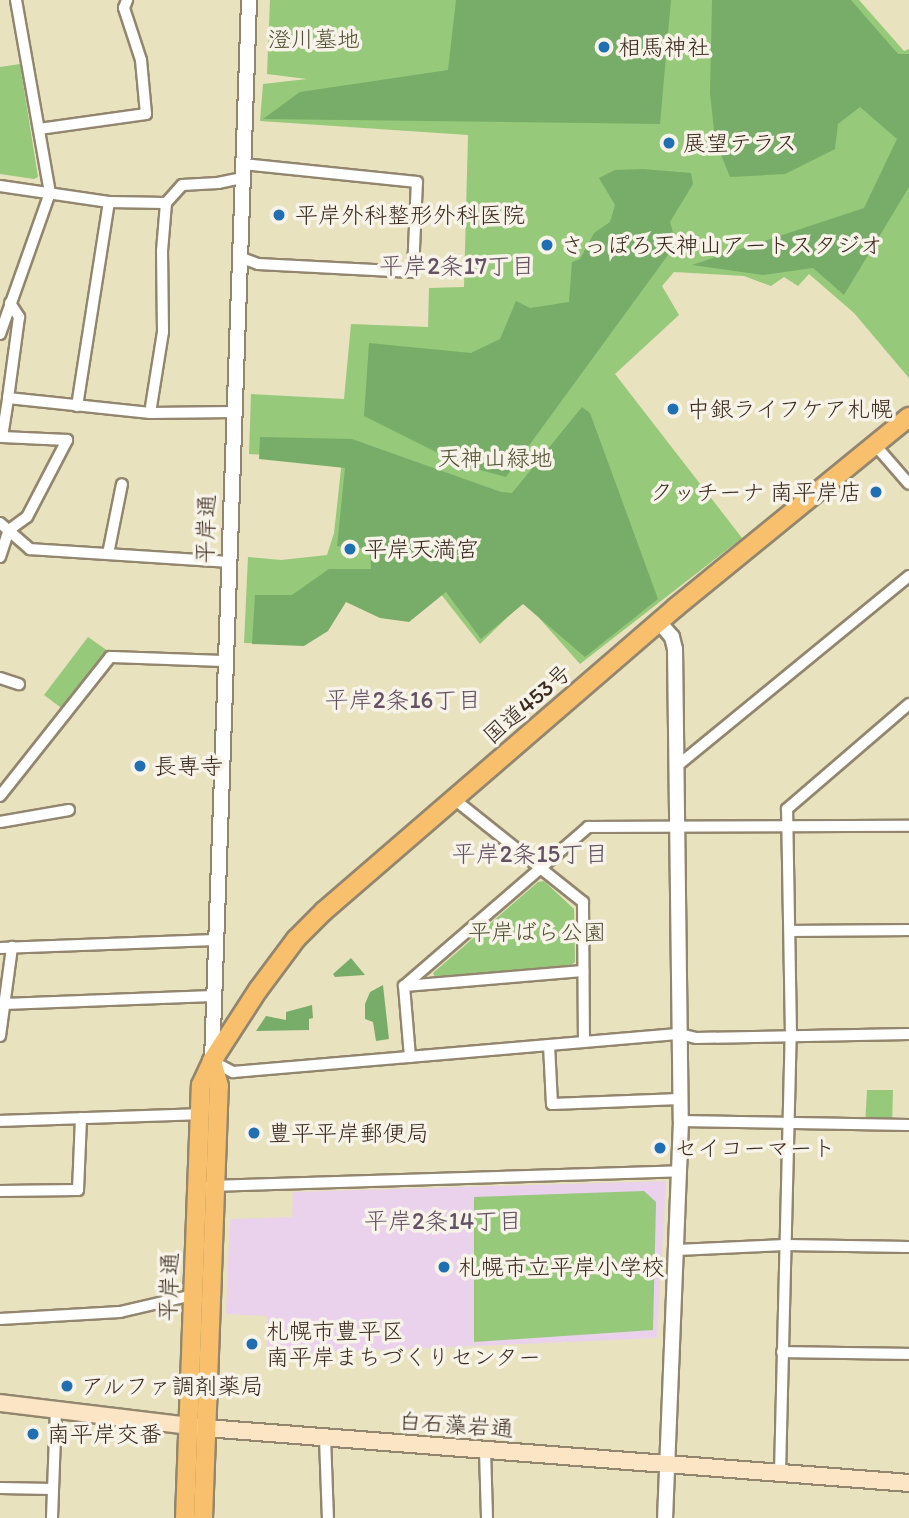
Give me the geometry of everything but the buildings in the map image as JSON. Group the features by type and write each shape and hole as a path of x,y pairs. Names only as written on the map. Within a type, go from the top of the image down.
{"highway":[{"name":"国道453号","path":"212,1060 258,990 296,939 659,622 909,417"},
{"name":"平岸通","path":"203,1518 193,1295 201,1086 212,1060"},
{"name":"平岸通","path":"185,1518 197,1427 215,1186 219,1086 212,1060"}],"main road":[{"name":"白石藻岩通","path":"0,1403 197,1427 909,1483"}],"street":[{"path":"0,334 50,193 16,0"},
{"path":"39,129 146,114 141,60 124,8 127,0"},
{"name":"平岸通","path":"212,1060 249,0"},
{"path":"149,412 163,332 162,251 166,203 182,185 218,183 242,171 417,181 413,272 258,264 239,257"},
{"path":"0,186 109,202 166,203"},
{"path":"77,406 109,202"},
{"path":"4,526 27,517 67,440 2,438 19,317 10,303"},
{"path":"8,398 149,412 234,412"},
{"path":"876,446 909,484"},
{"path":"108,554 122,484"},
{"path":"4,526 30,549 229,562"},
{"path":"0,557 4,526"},
{"path":"677,766 909,576"},
{"path":"659,622 672,637 675,649 681,1121 681,1171 664,1518"},
{"path":"0,796 110,657 225,661"},
{"path":"0,678 19,684"},
{"path":"780,1473 791,1035 792,931 787,809 909,704"},
{"path":"454,799 583,902 584,1041"},
{"path":"0,822 69,810"},
{"path":"404,986 587,827 909,826"},
{"path":"792,931 909,930"},
{"path":"0,1036 6,948 215,940"},
{"path":"404,986 583,971"},
{"path":"404,986 410,1057"},
{"path":"4,1004 213,996"},
{"path":"212,1060 233,1072 680,1034 696,1038 909,1034"},
{"path":"549,1045 552,1104 680,1099"},
{"path":"0,1121 200,1114"},
{"path":"0,1191 78,1190 80,1118"},
{"path":"681,1121 909,1125"},
{"path":"197,1186 681,1171"},
{"path":"677,1250 785,1245 909,1247"},
{"path":"0,1319 120,1312 193,1295"},
{"path":"782,1352 909,1354"},
{"path":"52,1518 56,1410"},
{"path":"325,1438 328,1518"},
{"path":"485,1450 487,1518"},
{"path":"0,1489 53,1489"}],"shaded area":[{"name":"札幌市立平岸小学校","path":"666,1181 657,1338 267,1355 267,1316 226,1314 230,1219 292,1217 293,1192"}],"green space":[{"name":"天神山緑地","path":"270,0 859,0 904,51 909,49 909,378 854,313 809,274 798,286 784,277 771,286 744,276 674,272 662,286 679,315 615,374 742,538 580,664 524,601 480,644 440,593 346,598 301,644 244,643 248,557 281,560 327,555 334,533 342,460 249,454 251,394 344,399 351,324 428,327 429,288 464,287 468,135 260,121 263,84 307,79 267,74"},
{"path":"456,0 671,0 660,124 263,119 300,92 448,70"},
{"path":"712,0 851,0 898,54 909,54 909,187 844,295 813,268 763,275 692,265 864,208 897,139 860,107 838,124 835,149 785,174 730,177 715,140 710,93"},
{"path":"20,64 38,177 34,179 0,174 0,67"},
{"path":"643,169 691,173 693,184 670,222 678,249 668,255 506,477 462,465 364,416 369,343 471,353 500,339 516,301 530,308 569,302 572,262 580,259 594,233 610,222 615,205 599,178 615,170"},
{"path":"582,407 590,413 658,599 585,657 523,604 481,639 446,592 409,622 380,618 346,602 328,631 304,646 252,644 255,595 292,595 329,569 371,569 370,549 337,546 345,468 259,459 260,437 352,439 501,492 512,493"},
{"path":"88,637 108,651 64,710 44,695"},
{"name":"平岸ばら公園","path":"544,881 574,909 575,962 571,965 435,977 433,973 538,882"},
{"path":"351,958 365,975 335,977 333,974"},
{"path":"383,985 389,1039 376,1041 373,1022 365,1019 365,1004 370,992"},
{"path":"312,1005 313,1018 309,1019 309,1030 256,1031 266,1016 286,1020 286,1012"},
{"path":"867,1090 893,1090 892,1126 865,1126"},
{"path":"644,1191 656,1202 653,1330 474,1342 474,1197"}],"place":[{"name":"相馬神社","path":"604,47"},
{"name":"展望テラス","path":"669,143"},
{"name":"平岸外科整形外科医院","path":"279,215"},
{"name":"さっぽろ天神山アートスタジオ","path":"547,245"},
{"name":"中銀ライフケア札幌","path":"673,409"},
{"name":"クッチーナ 南平岸店","path":"876,492"},
{"name":"平岸天満宮","path":"350,549"},
{"name":"長専寺","path":"140,766"},
{"name":"豊平平岸郵便局","path":"254,1133"},
{"name":"セイコーマート","path":"660,1148"},
{"name":"札幌市立平岸小学校","path":"444,1267"},
{"name":"札幌市豊平区 南平岸まちづくりセンター","path":"252,1344"},
{"name":"アルファ調剤薬局","path":"67,1386"},
{"name":"南平岸交番","path":"33,1434"}],"district":[{"name":"平岸2条17丁目","path":"457,266"},
{"name":"平岸2条16丁目","path":"403,700"},
{"name":"平岸2条15丁目","path":"530,854"},
{"name":"平岸2条14丁目","path":"443,1221"}],"park label":[{"name":"澄川墓地","path":"314,39"}]}
